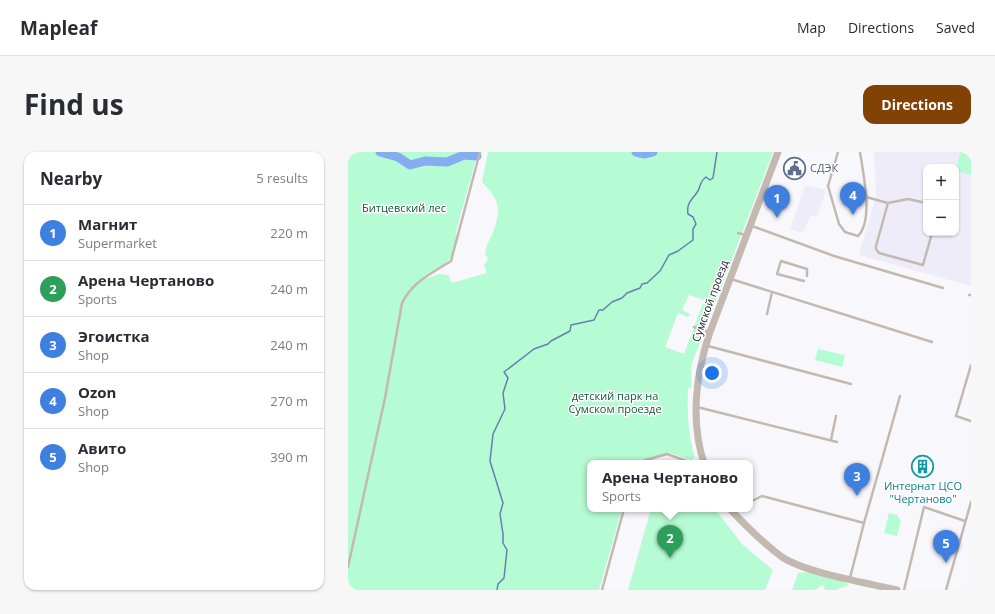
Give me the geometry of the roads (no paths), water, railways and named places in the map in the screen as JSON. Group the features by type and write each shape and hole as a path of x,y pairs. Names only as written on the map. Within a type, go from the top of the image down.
{"street":[{"name":"Сумской проезд","path":"703,460 698,438 697,407 700,366 705,345 778,152"},
{"path":"735,512 752,532 783,557 808,568 897,590"}],"lane":[{"path":"348,567 385,398 402,303 409,290 416,283 451,261 469,200 480,152"},
{"path":"838,152 828,186 839,224 845,232 858,236 861,233 868,207 860,152"},
{"path":"866,197 888,203 908,199 923,202"},
{"path":"888,203 876,246 877,252 923,265 931,236"},
{"path":"750,226 834,256 943,288"},
{"path":"738,233 746,236"},
{"path":"804,281 778,274 781,261 807,269 808,276"},
{"path":"730,278 932,342"},
{"path":"767,314 772,292"},
{"path":"694,327 710,332"},
{"path":"705,345 851,384"},
{"path":"971,365 956,416 971,421"},
{"path":"850,578 900,396"},
{"path":"697,407 837,442"},
{"path":"831,440 836,416"},
{"path":"646,460 667,454 684,460"},
{"path":"753,500 762,496 864,523"},
{"path":"946,590 971,502"},
{"path":"904,590 924,507 965,520"},
{"path":"602,590 623,512"}],"waterway":[{"path":"380,152 398,157 410,165 425,161 447,162 464,155 477,156"},
{"path":"636,152 645,154 653,152"},
{"path":"497,590 498,584 504,578 507,550 503,543 500,514 503,503 490,461 493,434 505,409 503,393 508,378 504,372 534,349 548,344 570,331 571,325 594,320 599,310 603,310 612,302 622,298 627,293 640,288 642,284 647,283 660,271 669,255 678,251 693,240 693,229 696,224 693,217 688,214 688,206 703,180 706,177 710,180 713,178 717,152"}],"place":[{"name":"СДЭК","path":"794,168"},
{"name":"Ozon","path":"853,215"},
{"name":"Магнит","path":"777,218"},
{"name":"Интернат ЦСО \"Чертаново\"","path":"923,466"},
{"name":"Эгоистка","path":"857,496"},
{"name":"Арена Чертаново","path":"670,558"},
{"name":"Авито","path":"946,563"}],"park label":[{"name":"Битцевский лес","path":"404,208"},
{"name":"детский парк на Сумском проезде","path":"615,402"}]}
